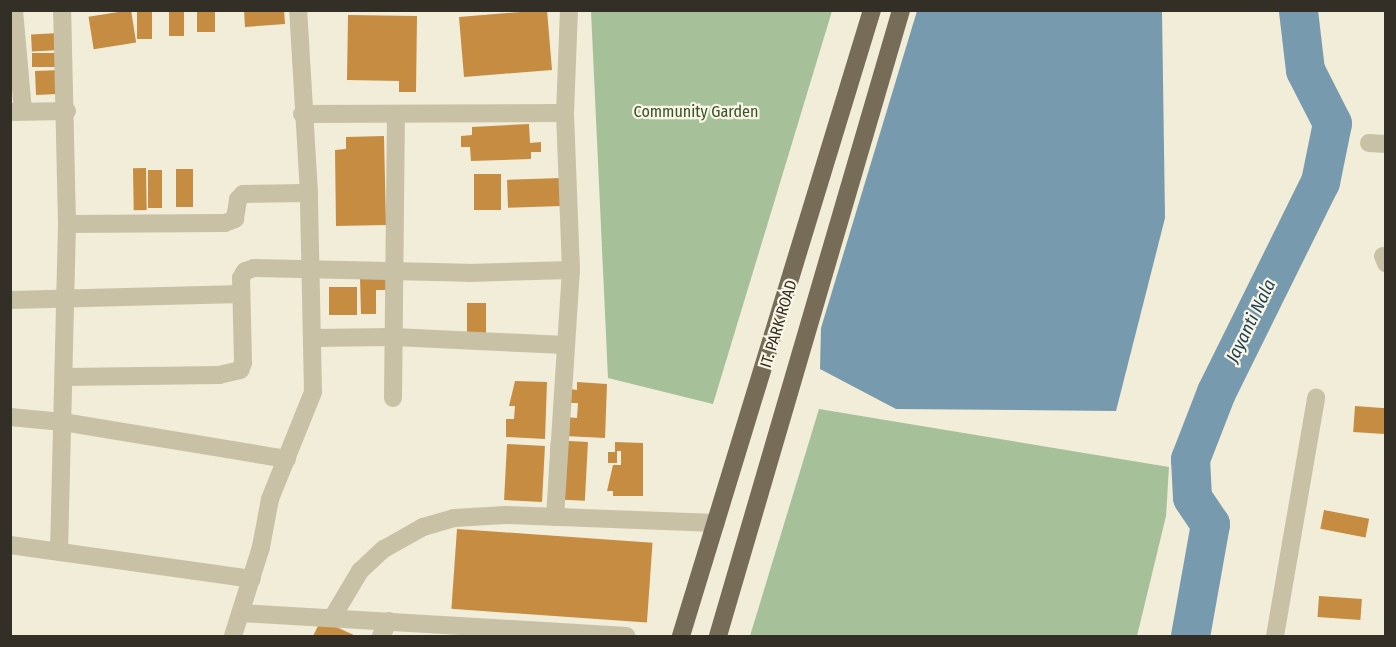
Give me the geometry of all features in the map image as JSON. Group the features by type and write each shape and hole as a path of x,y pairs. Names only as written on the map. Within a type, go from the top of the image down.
{"main road":[{"name":"IT. PARK ROAD","path":"681,636 872,10"},
{"name":"IT. PARK ROAD","path":"718,636 901,10"}],"street":[{"path":"14,10 17,112 67,111"},
{"path":"59,552 65,377 64,300 68,224 67,111 62,10"},
{"path":"232,636 252,579 270,499 313,392 309,193 302,114 298,10"},
{"path":"555,517 571,270 565,113 569,10"},
{"path":"302,114 565,113"},
{"path":"393,398 396,115"},
{"path":"68,224 225,223 235,219 238,199 243,194 309,193"},
{"path":"65,377 219,375 240,370 243,363 241,294 244,271 311,267 468,273 571,270"},
{"path":"10,300 241,294"},
{"path":"312,338 394,337 565,345"},
{"path":"1275,636 1316,398"},
{"path":"10,417 63,422 287,459"},
{"path":"332,618 360,571 384,549 423,527 454,518 555,517 716,523"},
{"path":"10,545 252,579"},
{"path":"241,613 332,618 385,628 626,636"}],"green space":[{"name":"Community Garden","path":"591,11 832,11 713,404 608,378"},
{"path":"819,409 1169,467 1166,516 1137,636 750,636"}],"water":[{"path":"917,11 1162,11 1165,218 1116,411 896,409 820,369 821,328"}],"building":[{"path":"131,10 136,43 94,49 89,17"},
{"path":"137,10 152,10 152,39 137,39"},
{"path":"169,10 184,10 184,36 169,36"},
{"path":"197,10 215,10 215,32 197,32"},
{"path":"244,10 284,10 285,24 245,27"},
{"path":"547,10 552,70 464,77 459,17"},
{"path":"348,15 417,16 416,92 399,92 399,81 347,80"},
{"path":"59,33 60,50 32,51 31,34"},
{"path":"32,53 63,53 63,67 32,67"},
{"path":"62,70 57,94 36,95 35,71"},
{"path":"529,124 530,143 541,142 541,152 531,152 531,159 471,161 470,147 461,147 461,136 472,135 472,127"},
{"path":"384,136 386,225 336,226 335,150 346,149 346,137"},
{"path":"133,168 146,168 147,210 134,210"},
{"path":"176,169 193,169 193,207 176,207"},
{"path":"148,170 162,170 162,208 148,208"},
{"path":"474,174 501,174 501,210 474,210"},
{"path":"561,178 562,206 508,208 507,180"},
{"path":"360,277 389,277 389,290 376,290 376,314 361,314"},
{"path":"329,287 357,287 357,315 329,315"},
{"path":"467,303 486,303 486,333 467,333"},
{"path":"515,381 547,382 545,439 506,437 506,419 514,419 515,406 509,406"},
{"path":"577,382 607,384 605,438 565,436 566,417 577,418 578,403 570,403 570,389 577,390"},
{"path":"1355,406 1386,408 1384,434 1353,432"},
{"path":"551,440 588,442 585,501 548,499"},
{"path":"615,442 643,443 643,496 613,496 613,491 607,491 613,465 621,465 621,451 617,451 617,463 608,463 608,452 615,452"},
{"path":"507,444 545,446 542,502 504,500"},
{"path":"1324,510 1369,519 1366,537 1320,529"},
{"path":"457,529 653,543 647,622 451,609"},
{"path":"1319,596 1362,599 1360,620 1318,617"},
{"path":"321,620 356,636 313,636"}],"waterway":[{"name":"Jayanti Nala","path":"1190,636 1210,524 1192,497 1190,459 1216,392 1320,182 1332,123 1305,70 1298,10"}]}
